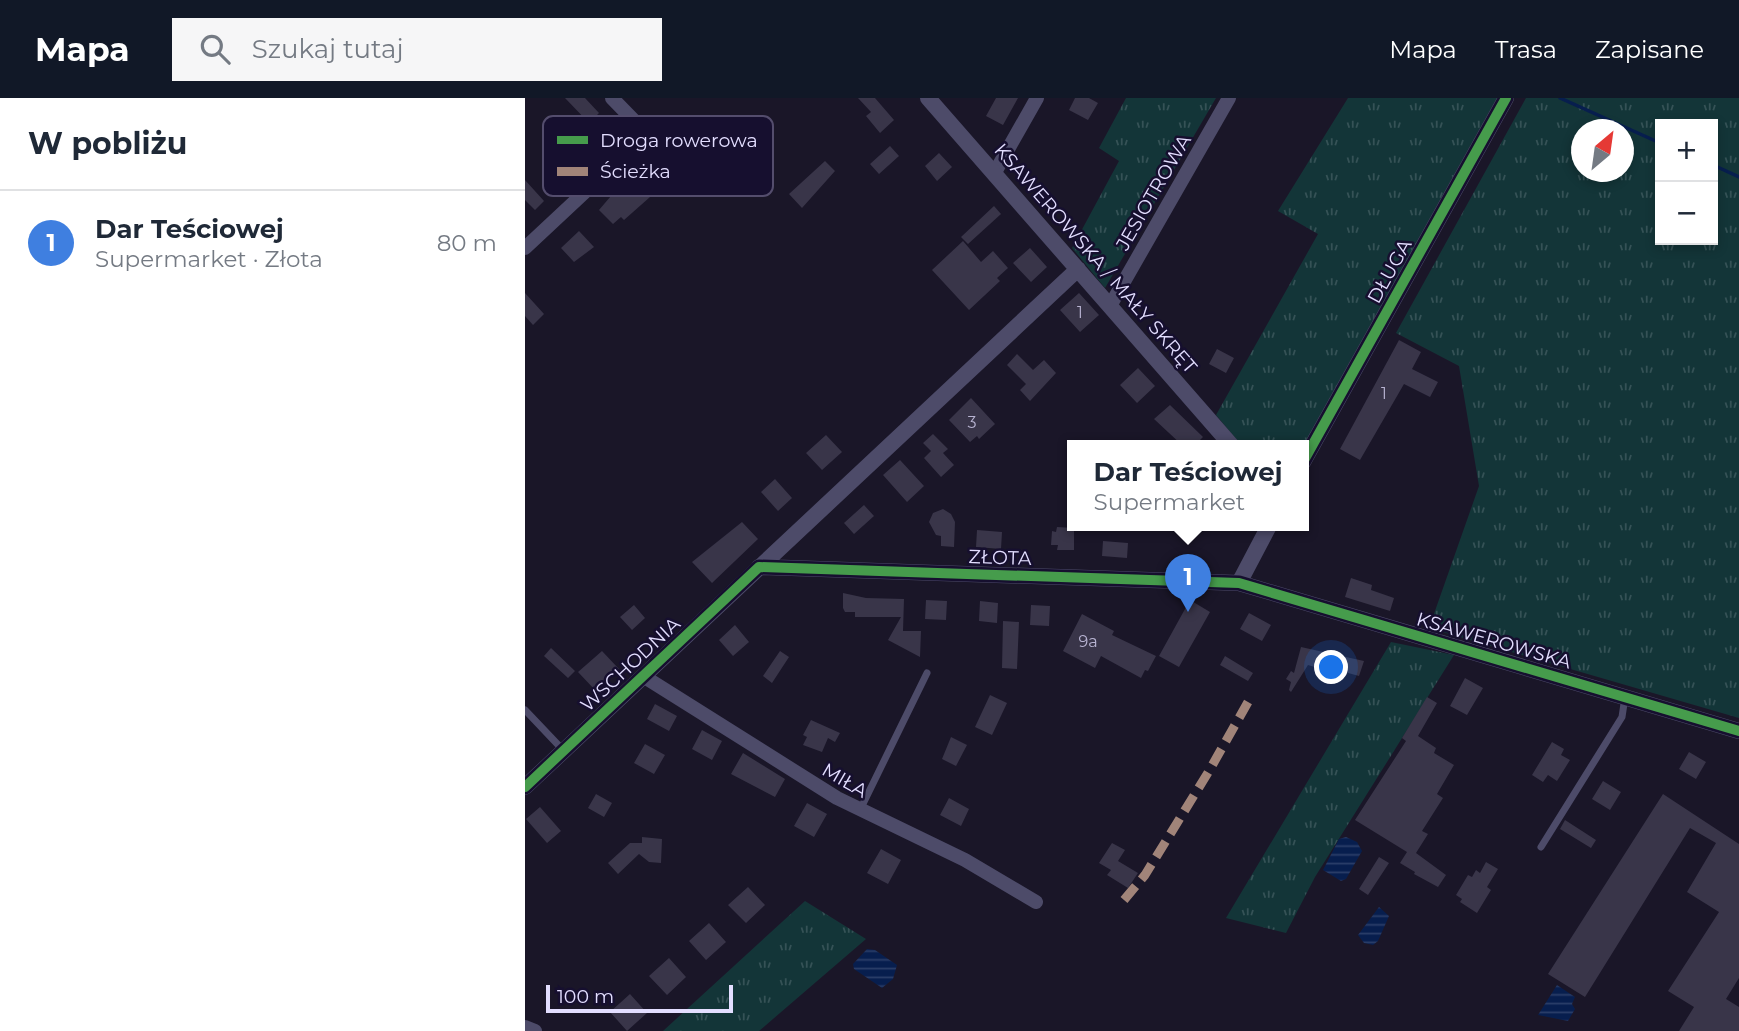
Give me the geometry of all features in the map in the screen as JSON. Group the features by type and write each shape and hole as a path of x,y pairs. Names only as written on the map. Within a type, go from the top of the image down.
{"street":[{"path":"612,98 630,116"},
{"name":"KSAWEROWSKA / MAŁY SKRĘT","path":"928,98 1228,440"},
{"path":"994,174 1037,98"},
{"name":"JESIOTROWA","path":"1110,306 1229,98"},
{"name":"DŁUGA","path":"1309,453 1506,98"},
{"path":"525,248 581,196"},
{"name":"WSCHODNIA","path":"525,787 1078,269"},
{"path":"1239,583 1266,531"},
{"name":"ZŁOTA","path":"759,567 1239,583"},
{"name":"KSAWEROWSKA","path":"1239,583 1739,731"},
{"name":"MIŁA","path":"643,676 859,811 965,860 1036,902"},
{"path":"525,1027 535,1031"}],"lane":[{"path":"859,811 927,673"},
{"path":"1541,847 1622,717 1625,697"},
{"path":"525,710 563,751"}],"green space":[{"path":"1126,98 1216,98 1105,288 1072,248 1119,161 1099,148"},
{"path":"1348,98 1497,98 1306,440 1237,440 1216,415 1318,234 1278,211"},
{"path":"1526,98 1739,98 1739,718 1429,628 1479,486 1459,366 1396,333"},
{"path":"1391,642 1454,655 1315,877 1286,933 1226,918"},
{"path":"805,901 866,939 759,1031 663,1031"}],"water":[{"path":"1346,837 1357,842 1362,851 1346,879 1341,881 1323,870 1339,839"},
{"path":"1379,907 1389,916 1378,941 1373,945 1364,943 1358,935"},
{"path":"867,949 875,950 897,965 893,979 882,988 854,969 853,964"},
{"path":"1557,985 1575,997 1572,1004 1575,1009 1568,1021 1538,1015"}],"building":[{"path":"565,98 585,98 599,113 596,116 582,116"},
{"path":"858,98 875,98 894,120 880,133 866,116 871,112"},
{"path":"996,98 1018,98 1003,125 986,116"},
{"path":"1075,98 1089,98 1098,103 1088,120 1069,110"},
{"path":"890,146 899,156 879,174 870,164"},
{"path":"939,153 952,167 937,181 925,166"},
{"path":"825,161 835,171 802,208 789,194"},
{"path":"525,180 544,201 535,210 525,200"},
{"path":"611,196 651,196 624,220 621,217 613,224 599,210"},
{"path":"994,206 1001,214 968,244 961,237"},
{"path":"579,231 594,247 574,262 561,248"},
{"path":"963,241 981,262 993,251 1008,268 997,278 1000,281 969,310 932,270"},
{"path":"1030,248 1047,267 1031,282 1013,263"},
{"path":"525,293 544,314 533,325 525,316"},
{"path":"1079,293 1099,315 1080,332 1060,310"},
{"path":"1399,340 1421,352 1412,369 1438,382 1430,397 1404,384 1360,460 1340,449"},
{"path":"1217,349 1234,358 1226,373 1209,364"},
{"path":"1017,354 1033,370 1044,360 1056,373 1030,401 1020,390 1026,384 1007,365"},
{"path":"1138,368 1155,386 1137,403 1120,385"},
{"path":"971,398 995,424 979,439 977,436 970,442 949,420"},
{"path":"1170,405 1203,437 1200,440 1177,440 1154,419"},
{"path":"933,434 948,449 943,453 954,465 941,477 924,458 931,451 923,443"},
{"path":"826,435 842,452 822,470 806,453"},
{"path":"900,460 924,486 907,502 883,475"},
{"path":"775,479 792,498 778,511 761,492"},
{"path":"864,505 874,516 854,534 844,523"},
{"path":"943,509 951,514 955,522 954,547 941,546 941,536 936,535 929,522 933,513"},
{"path":"742,522 758,539 712,583 692,562"},
{"path":"1057,527 1074,531 1074,550 1057,550 1058,545 1051,545 1052,531 1056,532"},
{"path":"977,530 1002,532 1001,549 976,547"},
{"path":"1103,541 1128,543 1127,558 1102,556"},
{"path":"1351,578 1372,585 1371,590 1394,598 1390,611 1345,597"},
{"path":"843,593 866,598 904,599 903,631 921,631 920,657 888,640 901,617 855,617 855,612 845,612 843,608"},
{"path":"926,600 947,601 946,620 925,619"},
{"path":"1190,600 1210,612 1179,667 1159,656"},
{"path":"980,601 998,603 997,623 979,621"},
{"path":"634,605 645,618 632,630 620,617"},
{"path":"1031,605 1050,606 1049,626 1030,625"},
{"path":"1249,613 1271,625 1262,641 1240,629"},
{"path":"1082,614 1114,631 1112,635 1156,656 1148,671 1145,670 1141,678 1101,656 1095,668 1063,651"},
{"path":"1003,621 1019,622 1017,669 1002,668"},
{"path":"735,625 749,642 733,656 719,640"},
{"path":"1301,647 1364,661 1359,676 1319,665 1318,668 1308,665 1291,692 1291,682 1286,679 1291,671 1294,673"},
{"path":"551,648 575,671 568,678 544,656"},
{"path":"602,651 619,669 595,690 578,672"},
{"path":"780,651 789,657 772,683 763,676"},
{"path":"1225,656 1253,673 1248,681 1220,665"},
{"path":"1465,678 1483,688 1467,715 1450,706"},
{"path":"990,695 1007,703 992,735 975,727"},
{"path":"1427,697 1437,703 1418,736 1436,748 1434,753 1454,765 1437,794 1443,798 1422,831 1428,834 1416,853 1446,875 1438,887 1400,863 1407,852 1355,820 1406,741 1402,738"},
{"path":"655,704 677,716 669,731 647,719"},
{"path":"811,720 840,733 835,742 828,738 822,752 803,745 807,737 803,735"},
{"path":"702,730 722,741 712,760 692,749"},
{"path":"951,737 967,745 956,766 942,759"},
{"path":"1552,742 1564,749 1561,755 1570,760 1557,781 1548,775 1543,782 1532,775"},
{"path":"645,744 665,755 654,774 634,763"},
{"path":"1689,752 1706,762 1696,779 1679,769"},
{"path":"743,753 785,779 775,797 731,774"},
{"path":"1603,781 1621,792 1610,810 1592,799"},
{"path":"596,794 612,803 604,817 588,808"},
{"path":"1663,794 1739,844 1739,978 1726,999 1739,1007 1739,1031 1679,1031 1694,1007 1668,991 1719,912 1687,892 1716,843 1690,828 1585,997 1548,974"},
{"path":"949,798 969,809 961,826 940,815"},
{"path":"807,803 827,814 814,837 794,826"},
{"path":"540,807 561,831 547,843 526,819"},
{"path":"1565,820 1596,840 1591,848 1560,829"},
{"path":"642,837 662,839 661,863 649,862 639,854 618,874 608,863 630,843 642,843"},
{"path":"1112,843 1125,850 1118,861 1138,873 1128,888 1107,875 1111,870 1099,863"},
{"path":"881,849 901,860 888,884 867,873"},
{"path":"1379,857 1389,863 1368,895 1359,889"},
{"path":"1486,862 1498,869 1487,887 1491,890 1477,913 1460,902 1462,899 1456,895 1468,875 1472,877 1476,870 1480,873"},
{"path":"748,887 765,905 746,923 728,905"},
{"path":"709,923 726,942 706,960 689,941"},
{"path":"669,958 686,977 667,995 649,976"},
{"path":"630,994 647,1013 627,1031 610,1012"}],"waterway":[{"path":"1560,98 1655,141"},
{"path":"1718,167 1739,177"}],"marked path":[{"path":"1124,900 1145,875 1252,695"}],"cycle path":[{"path":"1309,451 1506,98"},
{"path":"525,787 759,567 1239,583 1739,731"}],"place":[{"name":"Dar Teściowej","path":"1188,612"}]}
